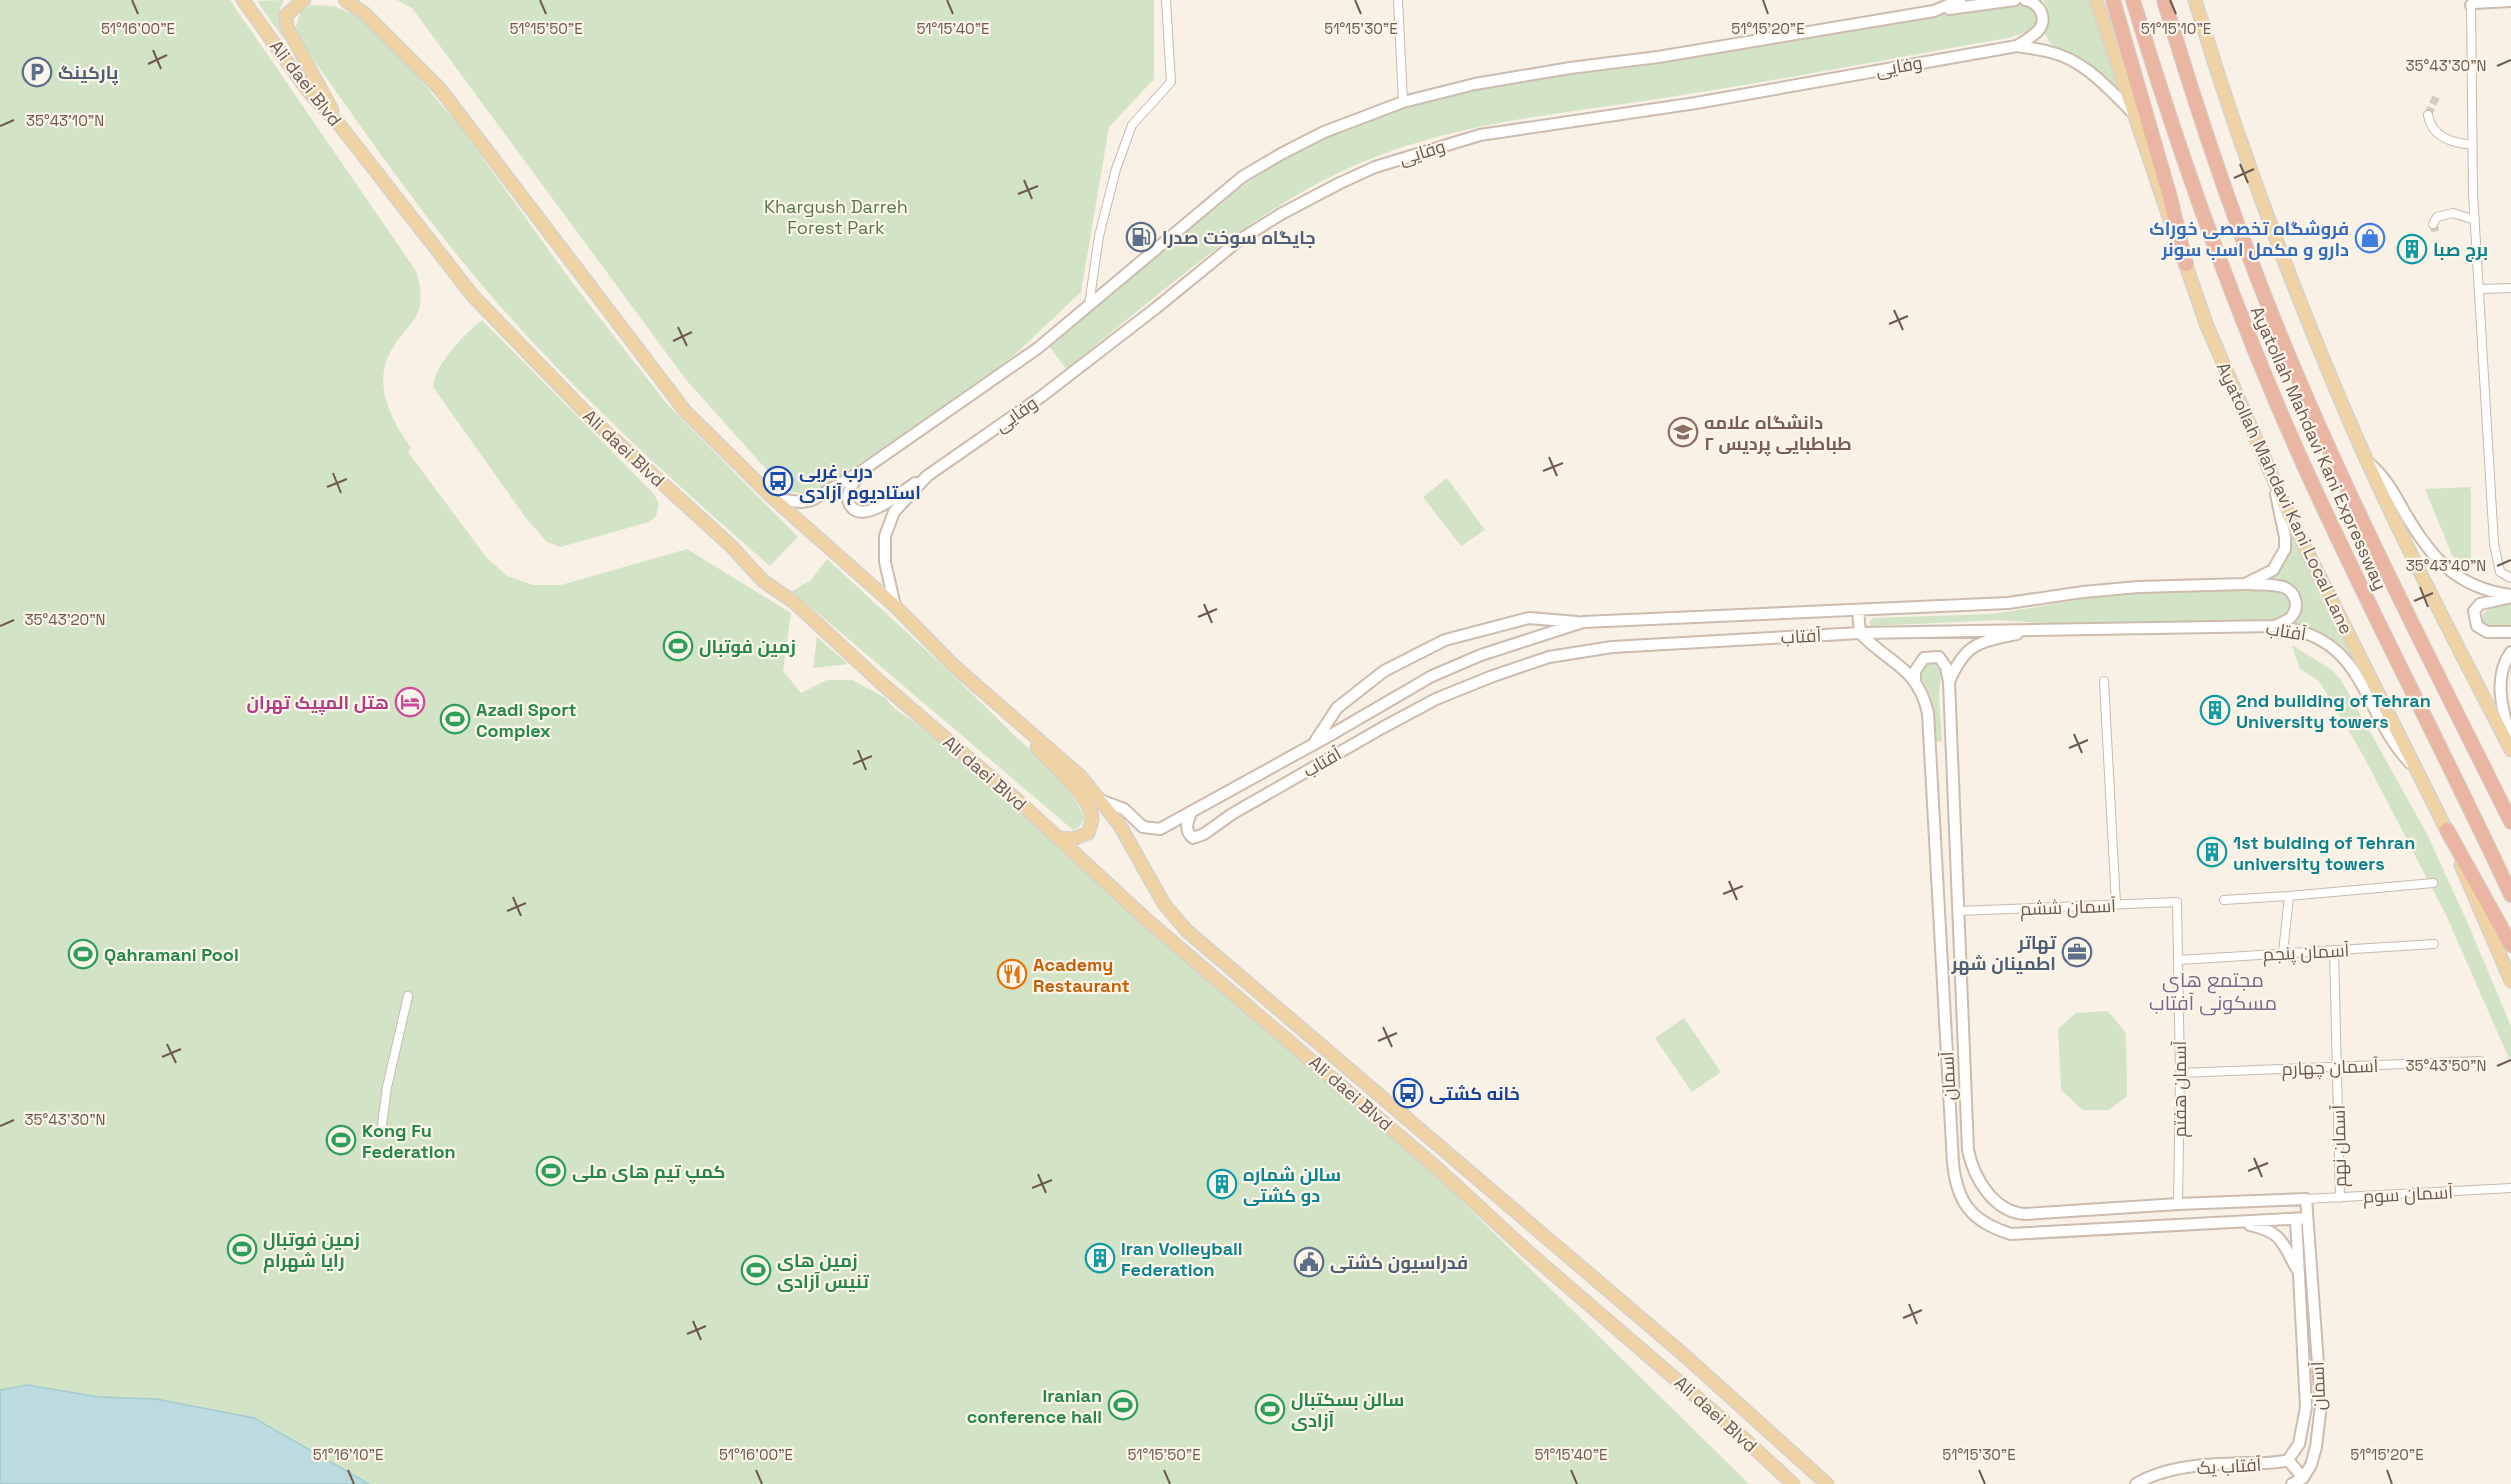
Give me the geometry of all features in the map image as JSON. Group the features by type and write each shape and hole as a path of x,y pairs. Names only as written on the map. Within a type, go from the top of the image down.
{"highway":[{"path":"2113,0 2161,164 2186,264"},
{"name":"Ayatollah Mahdavi Kani Expressway","path":"2133,0 2201,210 2254,351 2356,578 2456,778 2511,895"},
{"name":"Ayatollah Mahdavi Kani Expressway","path":"2163,0 2229,202 2285,347 2382,566 2511,822"},
{"path":"2447,830 2511,945"}],"main road":[{"name":"Ali daei Blvd","path":"243,0 308,91 342,128 473,296 592,420 731,546 763,581 802,609 880,682 1058,838 1148,921 1430,1162 1527,1251 1722,1419 1793,1484"},
{"path":"304,0 286,15 287,27 342,128"},
{"path":"334,0 365,14"},
{"name":"Ali daei Blvd","path":"345,0 365,14 440,89 685,411 774,499 895,606 954,666 1080,776 1119,824 1164,904 1187,931 1675,1347 1827,1484"},
{"name":"Ayatollah Mahdavi Kani Local Lane","path":"2096,0 2131,111 2208,326 2274,482 2447,830 2511,981"},
{"path":"2195,0 2239,139 2343,406 2438,608 2511,750"},
{"path":"1015,719 1084,798 1091,810 1093,820 1088,833 1073,839 1058,838"}],"street":[{"path":"1089,305 1099,236 1116,169 1132,124 1171,82 1166,0"},
{"path":"1398,0 1403,102"},
{"path":"1934,11 1960,0"},
{"path":"774,499 801,502 812,500 860,472 1007,371 1242,177 1324,132 1403,102 1475,84 2015,0"},
{"path":"2017,46 2039,30 2043,20 2041,9 2032,1 2025,0"},
{"path":"2511,1 2471,5 2475,220 2481,289 2494,544 2500,572 2511,578"},
{"name":"وفایی","path":"895,606 885,562 885,536 894,512 927,476 1042,396 1238,241 1320,193 1375,167 1480,135 1695,103 2017,46 2053,52 2075,62 2093,74 2131,111"},
{"path":"2428,115 2429,123 2451,143 2473,146"},
{"path":"2433,224 2437,216 2453,213 2475,220"},
{"path":"2481,289 2511,288"},
{"path":"2370,464 2385,477 2418,535 2436,558 2450,571 2476,587 2511,596"},
{"path":"860,472 847,495 849,504 854,510 863,513 875,509 927,476"},
{"name":"آفتاب","path":"1101,800 1124,809 1143,827 1160,829 1312,746 1432,676 1481,655 1586,622 2008,603 2082,592 2138,587 2245,584 2273,570 2285,549 2285,537 2274,482"},
{"path":"2245,584 2281,586 2293,596 2296,602 2291,617 2274,626"},
{"path":"2511,596 2480,604 2474,610 2477,626 2487,632 2511,632"},
{"path":"1858,610 1860,633"},
{"path":"1312,746 1337,708 1384,671 1445,640 1529,618 1586,622"},
{"name":"آفتاب","path":"1191,813 1186,824 1188,833 1193,838 1204,834 1232,814 1436,699 1549,657 1612,647 1860,633 2274,626 2293,628 2314,635 2340,654 2358,677 2394,742 2414,767"},
{"path":"1949,682 1956,664 1970,649 1987,640 2034,630"},
{"name":"آسمان","path":"1860,633 1915,679 1925,700 1930,732 1953,1163 1957,1192 1964,1205 1986,1225 2011,1234 2307,1218"},
{"path":"2511,652 2503,668 2500,694 2511,740"},
{"path":"1915,679 1918,663 1924,658 1935,656 1939,657 1946,667 1949,682"},
{"path":"2104,681 2116,905"},
{"name":"آسمان","path":"1949,682 1970,1162 1980,1183 1999,1204 2015,1213 2306,1199 2321,1405 2316,1447 2306,1481"},
{"path":"2224,900 2433,883"},
{"path":"2283,953 2289,896"},
{"name":"آسمان ششم","path":"1959,911 2177,902"},
{"name":"آسمان هفتم","path":"2177,902 2180,1073 2178,1204"},
{"name":"آسمان پنجم","path":"2179,960 2434,944"},
{"name":"آسمان نهم","path":"2334,950 2340,1198"},
{"path":"382,1125 387,1087 408,996"},
{"name":"آسمان چهارم","path":"2180,1073 2480,1060"},
{"name":"آسمان سوم","path":"2306,1199 2511,1188"},
{"name":"آسمان","path":"2288,1460 2299,1444 2306,1407 2296,1219"},
{"path":"2238,1222 2266,1229 2278,1236 2298,1272"},
{"path":"2288,1460 2306,1481 2292,1484"},
{"name":"آفتاب یک","path":"2136,1484 2148,1476 2200,1466 2275,1464 2288,1460"}],"green space":[{"name":"Azadi Sport Complex","path":"0,0 230,0 416,271 420,289 418,313 392,349 386,362 383,385 385,396 393,418 411,448 408,452 486,557 507,576 533,585 561,585 687,549 791,613 783,671 801,693 827,680 852,680 884,697 895,709 947,744 1151,932 1440,1180 1749,1484 0,1484"},
{"path":"284,0 279,16 285,41 257,1"},
{"name":"Khargush Darreh Forest Park","path":"397,0 1154,0 1154,79 1109,127 1081,292 1004,365 826,486 803,494 785,490 687,381 412,8"},
{"path":"2043,0 2091,0 2122,99 2084,65 2050,43 2045,32 2047,12"},
{"path":"2025,3 2035,13 2035,24 2025,32 2010,37 1741,86 1491,124 1451,133 1371,159 1330,177 1260,218 1194,266 1066,369 1049,346 1191,226 1250,181 1310,146 1370,120 1433,100 1528,80 1635,67 1983,6"},
{"path":"312,5 334,6 357,16 406,63 460,127 574,285 667,404 798,537 770,566 620,431 514,322 457,255 388,164 300,40 296,25 301,11"},
{"path":"482,320 654,494 659,504 656,516 649,522 560,547 547,542 526,518 433,387 445,359 459,341"},
{"path":"1447,478 1485,530 1461,546 1423,497"},
{"path":"2470,487 2471,571 2452,555 2425,489"},
{"path":"2282,514 2331,618 2374,697 2342,650 2321,635 2291,623 2302,604 2297,592 2288,585 2264,580 2274,574 2284,560 2286,544"},
{"path":"827,559 943,666 1052,772 1079,806 1085,818 1080,826 1073,830 792,591 811,580"},
{"path":"2264,588 2281,593 2288,598 2290,608 2288,615 2275,621 2101,627 1998,620 1872,626 1869,623 1873,618 1993,614 2119,593"},
{"path":"2511,603 2511,628 2487,627 2483,623 2483,614 2491,606"},
{"path":"817,637 848,664 813,668"},
{"path":"2292,645 2332,670 2341,680 2427,834 2511,1026 2511,1063 2446,915 2363,755 2319,681 2300,669"},
{"path":"1929,664 1936,665 1941,673 1939,695 1942,741 1936,742 1931,698 1921,676 1922,669"},
{"path":"2108,1011 2126,1033 2127,1096 2109,1110 2083,1110 2061,1090 2058,1029 2076,1013"},
{"path":"1684,1018 1721,1072 1692,1092 1655,1038"}],"water":[{"path":"27,1385 99,1397 156,1399 254,1418 369,1484 0,1484 0,1390"}],"tunnel":[{"path":"2428,115 2436,97"},
{"path":"2433,224 2436,233"}],"place":[{"name":"پارکینگ","path":"37,72"},
{"name":"جایگاه سوخت صدرا","path":"1141,237"},
{"name":"فروشگاه تخصصی خوراک دارو و مکمل اسب سونر","path":"2370,238"},
{"name":"برج صبا","path":"2412,249"},
{"name":"دانشگاه علامه طباطبایی پردیس ۲","path":"1683,432"},
{"name":"درب غربی استادیوم آزادی","path":"778,481"},
{"name":"زمین فوتبال","path":"678,646"},
{"name":"هتل المپیک تهران","path":"410,702"},
{"name":"2nd building of Tehran University towers","path":"2215,710"},
{"name":"Azadi Sport Complex","path":"455,719"},
{"name":"1st bulding of Tehran university towers","path":"2212,852"},
{"name":"تهاتر اطمینان شهر","path":"2077,952"},
{"name":"Qahramani Pool","path":"83,954"},
{"name":"Academy Restaurant","path":"1012,974"},
{"name":"خانه کشتی","path":"1408,1093"},
{"name":"Kong Fu Federation","path":"341,1140"},
{"name":"کمپ تیم های ملی","path":"551,1171"},
{"name":"سالن شماره دو کشتی","path":"1222,1184"},
{"name":"زمین فوتبال رایا شهرام","path":"242,1249"},
{"name":"Iran Volleyball Federation","path":"1100,1258"},
{"name":"فدراسیون کشتی","path":"1309,1262"},
{"name":"زمین های تنیس آزادی","path":"756,1270"},
{"name":"Iranian conference hall","path":"1123,1405"},
{"name":"سالن بسکتبال آزادی","path":"1270,1409"}],"district":[{"name":"مجتمع های مسکونی آفتاب","path":"2213,992"}]}
